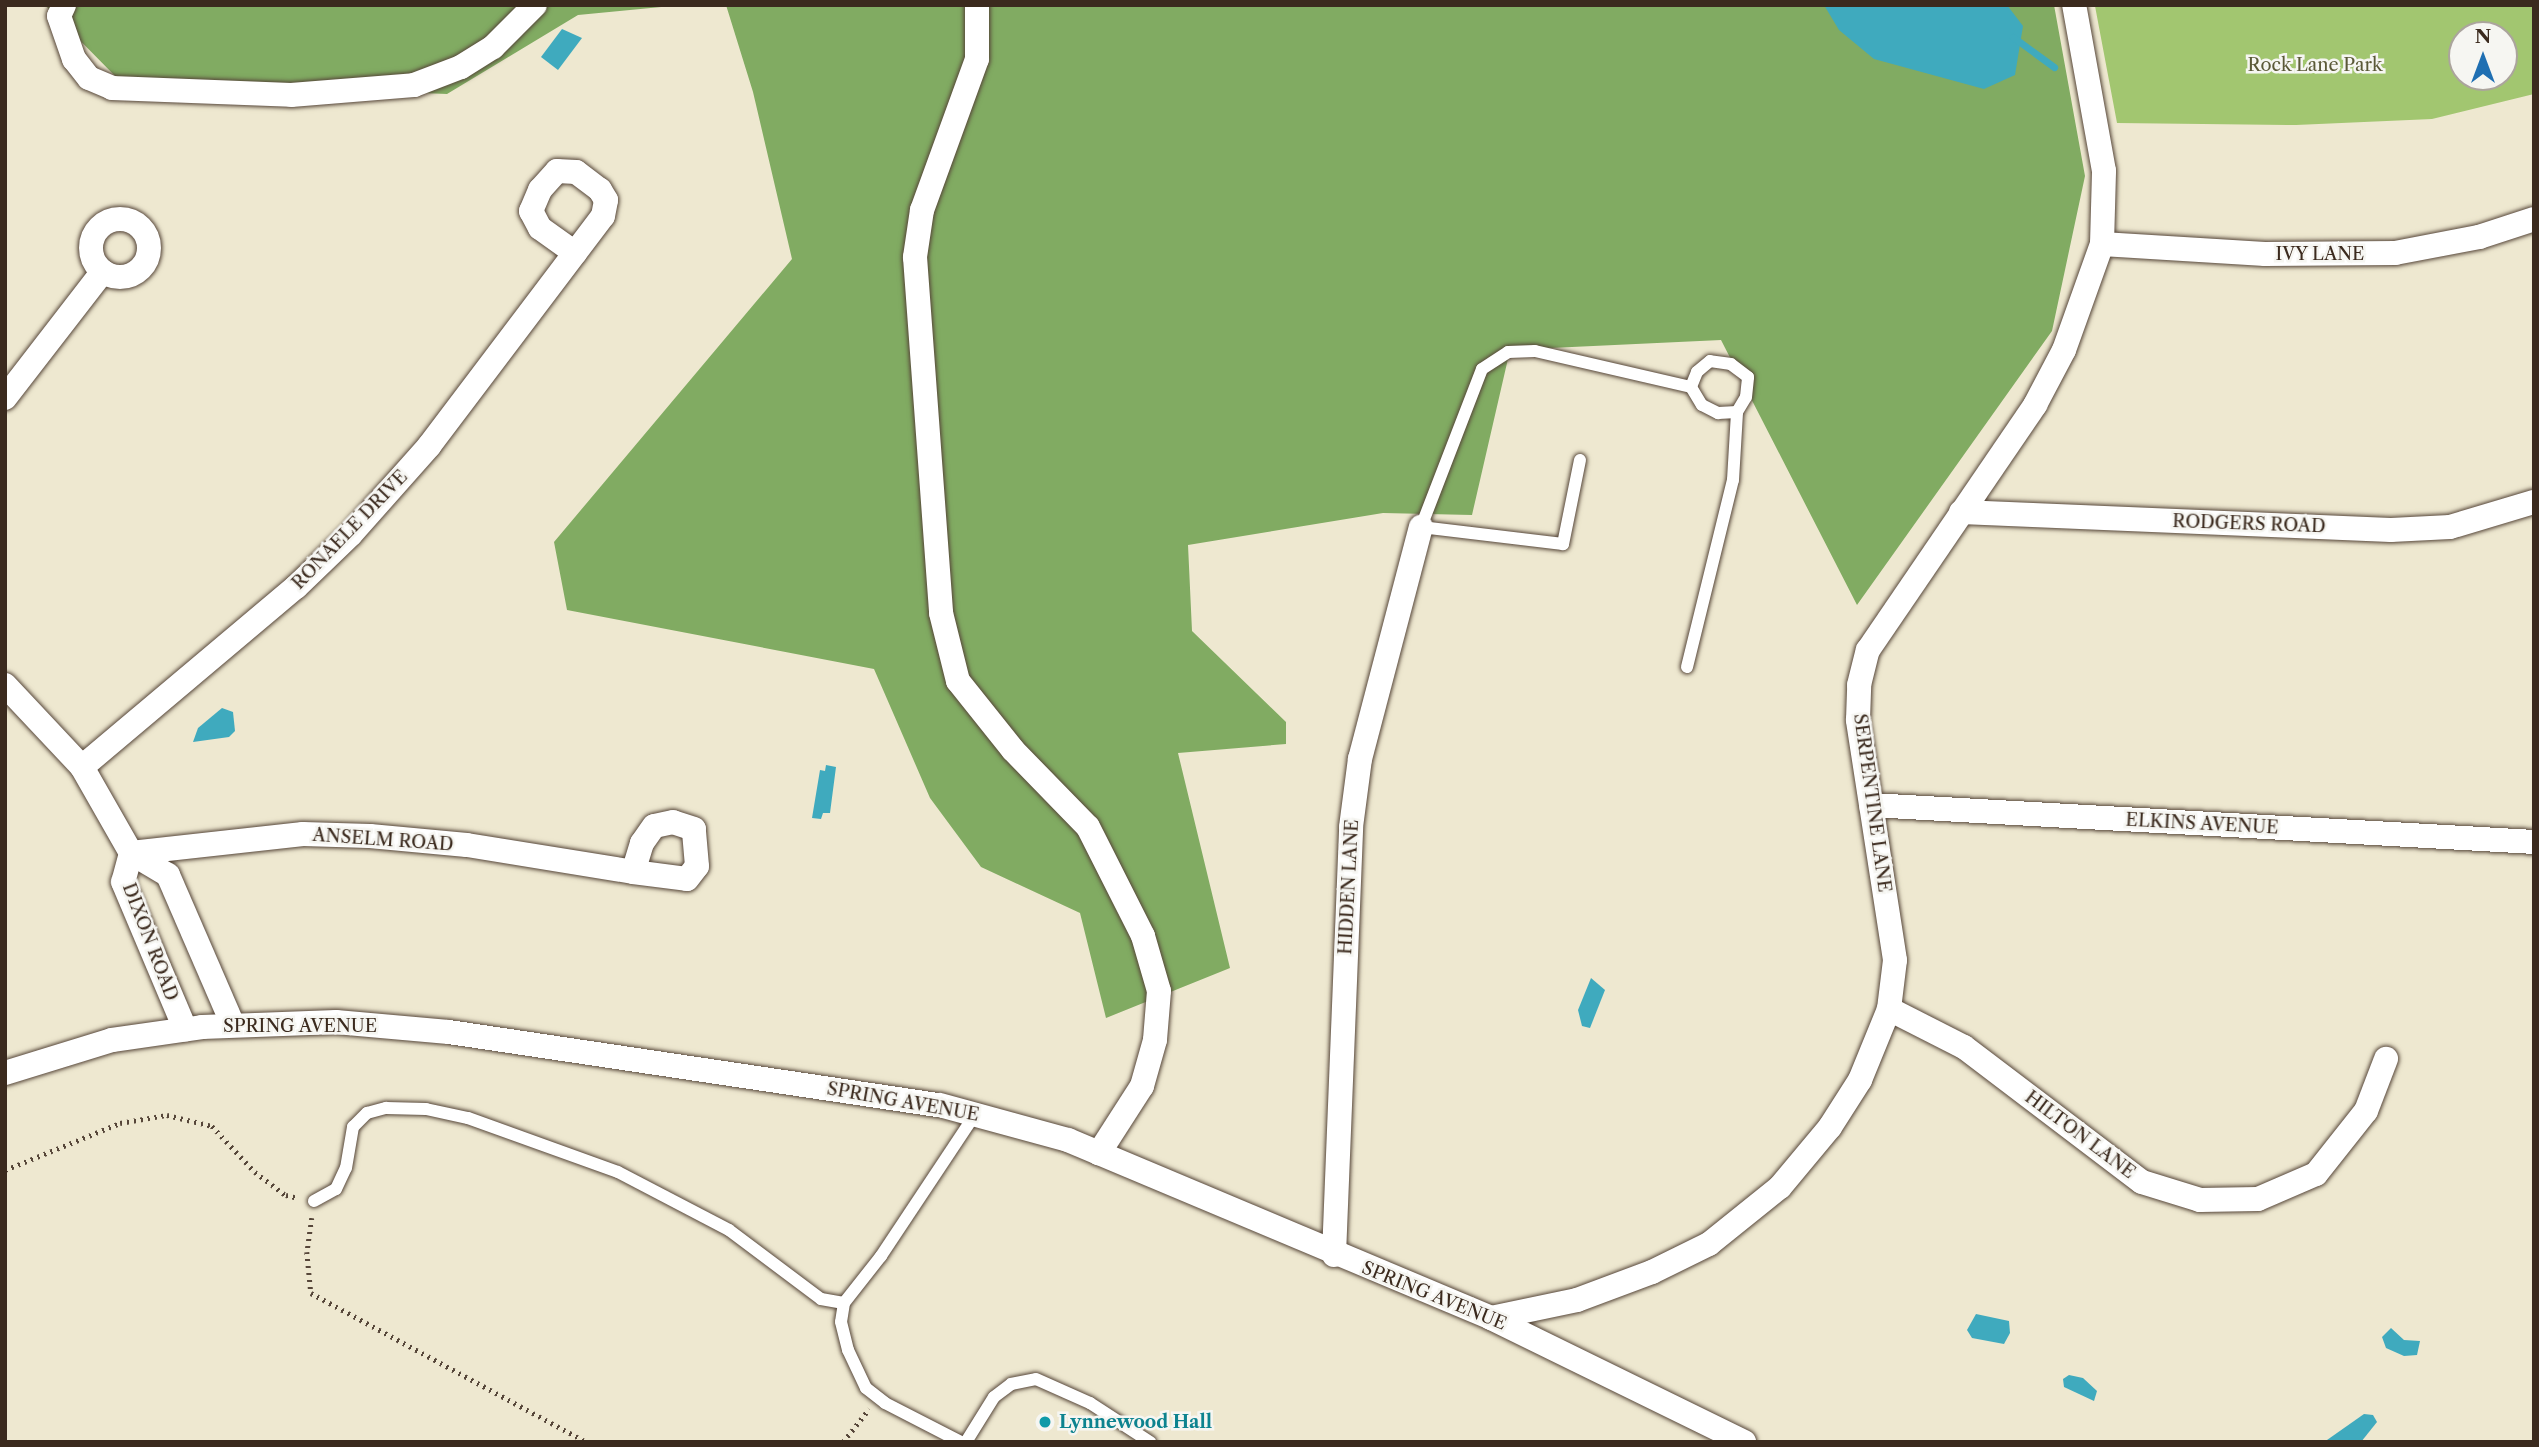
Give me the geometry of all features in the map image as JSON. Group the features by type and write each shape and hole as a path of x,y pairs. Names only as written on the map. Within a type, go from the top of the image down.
{"street":[{"path":"64,5 59,16 74,59 89,78 112,88 291,95 414,85 461,67 492,47 535,5"},
{"path":"977,5 977,59 922,211 915,257 941,613 958,681 1013,750 1088,827 1143,936 1159,991 1155,1040 1142,1086 1099,1153"},
{"name":"SERPENTINE LANE","path":"1491,1318 1577,1300 1652,1272 1709,1244 1756,1210 1830,1127 1860,1080 1889,1009 1895,960 1858,720 1859,685 1868,650 2035,405 2058,361 2102,244 2104,171 2074,5"},
{"name":"IVY LANE","path":"2102,244 2265,254 2384,253 2435,248 2534,219"},
{"name":"RONAELE DRIVE","path":"82,767 235,640 351,534 429,446 575,253"},
{"path":"5,398 103,271"},
{"name":"RODGERS ROAD","path":"1961,512 2391,530 2449,527 2534,502"},
{"name":"HIDDEN LANE","path":"1334,1255 1350,827 1360,759 1421,527"},
{"name":"DIXON ROAD","path":"5,685 82,767 131,853 168,875 233,1025"},
{"name":"ELKINS AVENUE","path":"1871,805 2534,842"},
{"name":"ANSELM ROAD","path":"131,853 334,834 467,845 633,872"},
{"name":"DIXON ROAD","path":"131,853 123,882 185,1029"},
{"name":"HILTON LANE","path":"1889,1009 1964,1047 2142,1182 2200,1200 2258,1199 2316,1174 2366,1111 2386,1059"},
{"name":"SPRING AVENUE","path":"5,1073 112,1040 233,1025 336,1022 449,1032 976,1113 1099,1153 1334,1255 1491,1318 1744,1442"}],"lane":[{"path":"1580,460 1563,544 1421,527 1482,369 1508,352 1535,351 1691,387 1702,405 1718,413 1737,412"},
{"path":"1687,667 1733,480 1737,412 1746,397 1748,377 1731,364 1710,361 1697,372 1691,387"},
{"path":"314,1201 336,1189 346,1168 353,1127 367,1114 386,1108 426,1109 468,1118 618,1172 729,1230 821,1300 844,1303"},
{"path":"976,1113 881,1256 844,1303 841,1322 848,1350 866,1388 963,1442 994,1397 1011,1384 1036,1379 1090,1403 1150,1442"}],"path":[{"path":"5,1170 120,1123 167,1115 212,1126 255,1172 286,1195 314,1201 307,1252 311,1293 586,1442"},
{"path":"843,1442 878,1397"}],"green space":[{"path":"45,5 682,5 578,15 447,94 120,81"},
{"path":"726,5 2054,5 2085,176 2052,331 1857,605 1721,340 1510,350 1472,515 1383,513 1188,545 1192,631 1286,722 1286,744 1178,753 1230,968 1106,1018 1080,913 981,867 930,798 874,669 567,610 554,542 792,259 753,92"},
{"name":"Rock Lane Park","path":"2534,5 2534,94 2432,119 2296,125 2117,123 2095,6"}],"water":[{"path":"1824,5 2007,5 2023,26 2015,75 1984,89 1874,59 1839,30"},
{"path":"562,29 582,38 558,70 541,57"},
{"path":"222,708 233,712 235,731 229,737 193,742 198,728"},
{"path":"826,765 836,767 830,813 823,813 821,819 812,818 820,770 825,771"},
{"path":"1591,978 1605,990 1590,1028 1582,1026 1578,1010"},
{"path":"1976,1314 2009,1321 2010,1333 2004,1344 1972,1338 1967,1330"},
{"path":"2391,1328 2404,1340 2420,1341 2417,1355 2404,1356 2386,1348 2382,1337"},
{"path":"2069,1375 2083,1378 2097,1391 2094,1401 2064,1387 2063,1379"},
{"path":"2364,1414 2373,1415 2377,1422 2361,1442 2327,1440"}],"waterway":[{"path":"2013,37 2054,67"}],"place":[{"name":"Lynnewood Hall","path":"1045,1422"}]}
